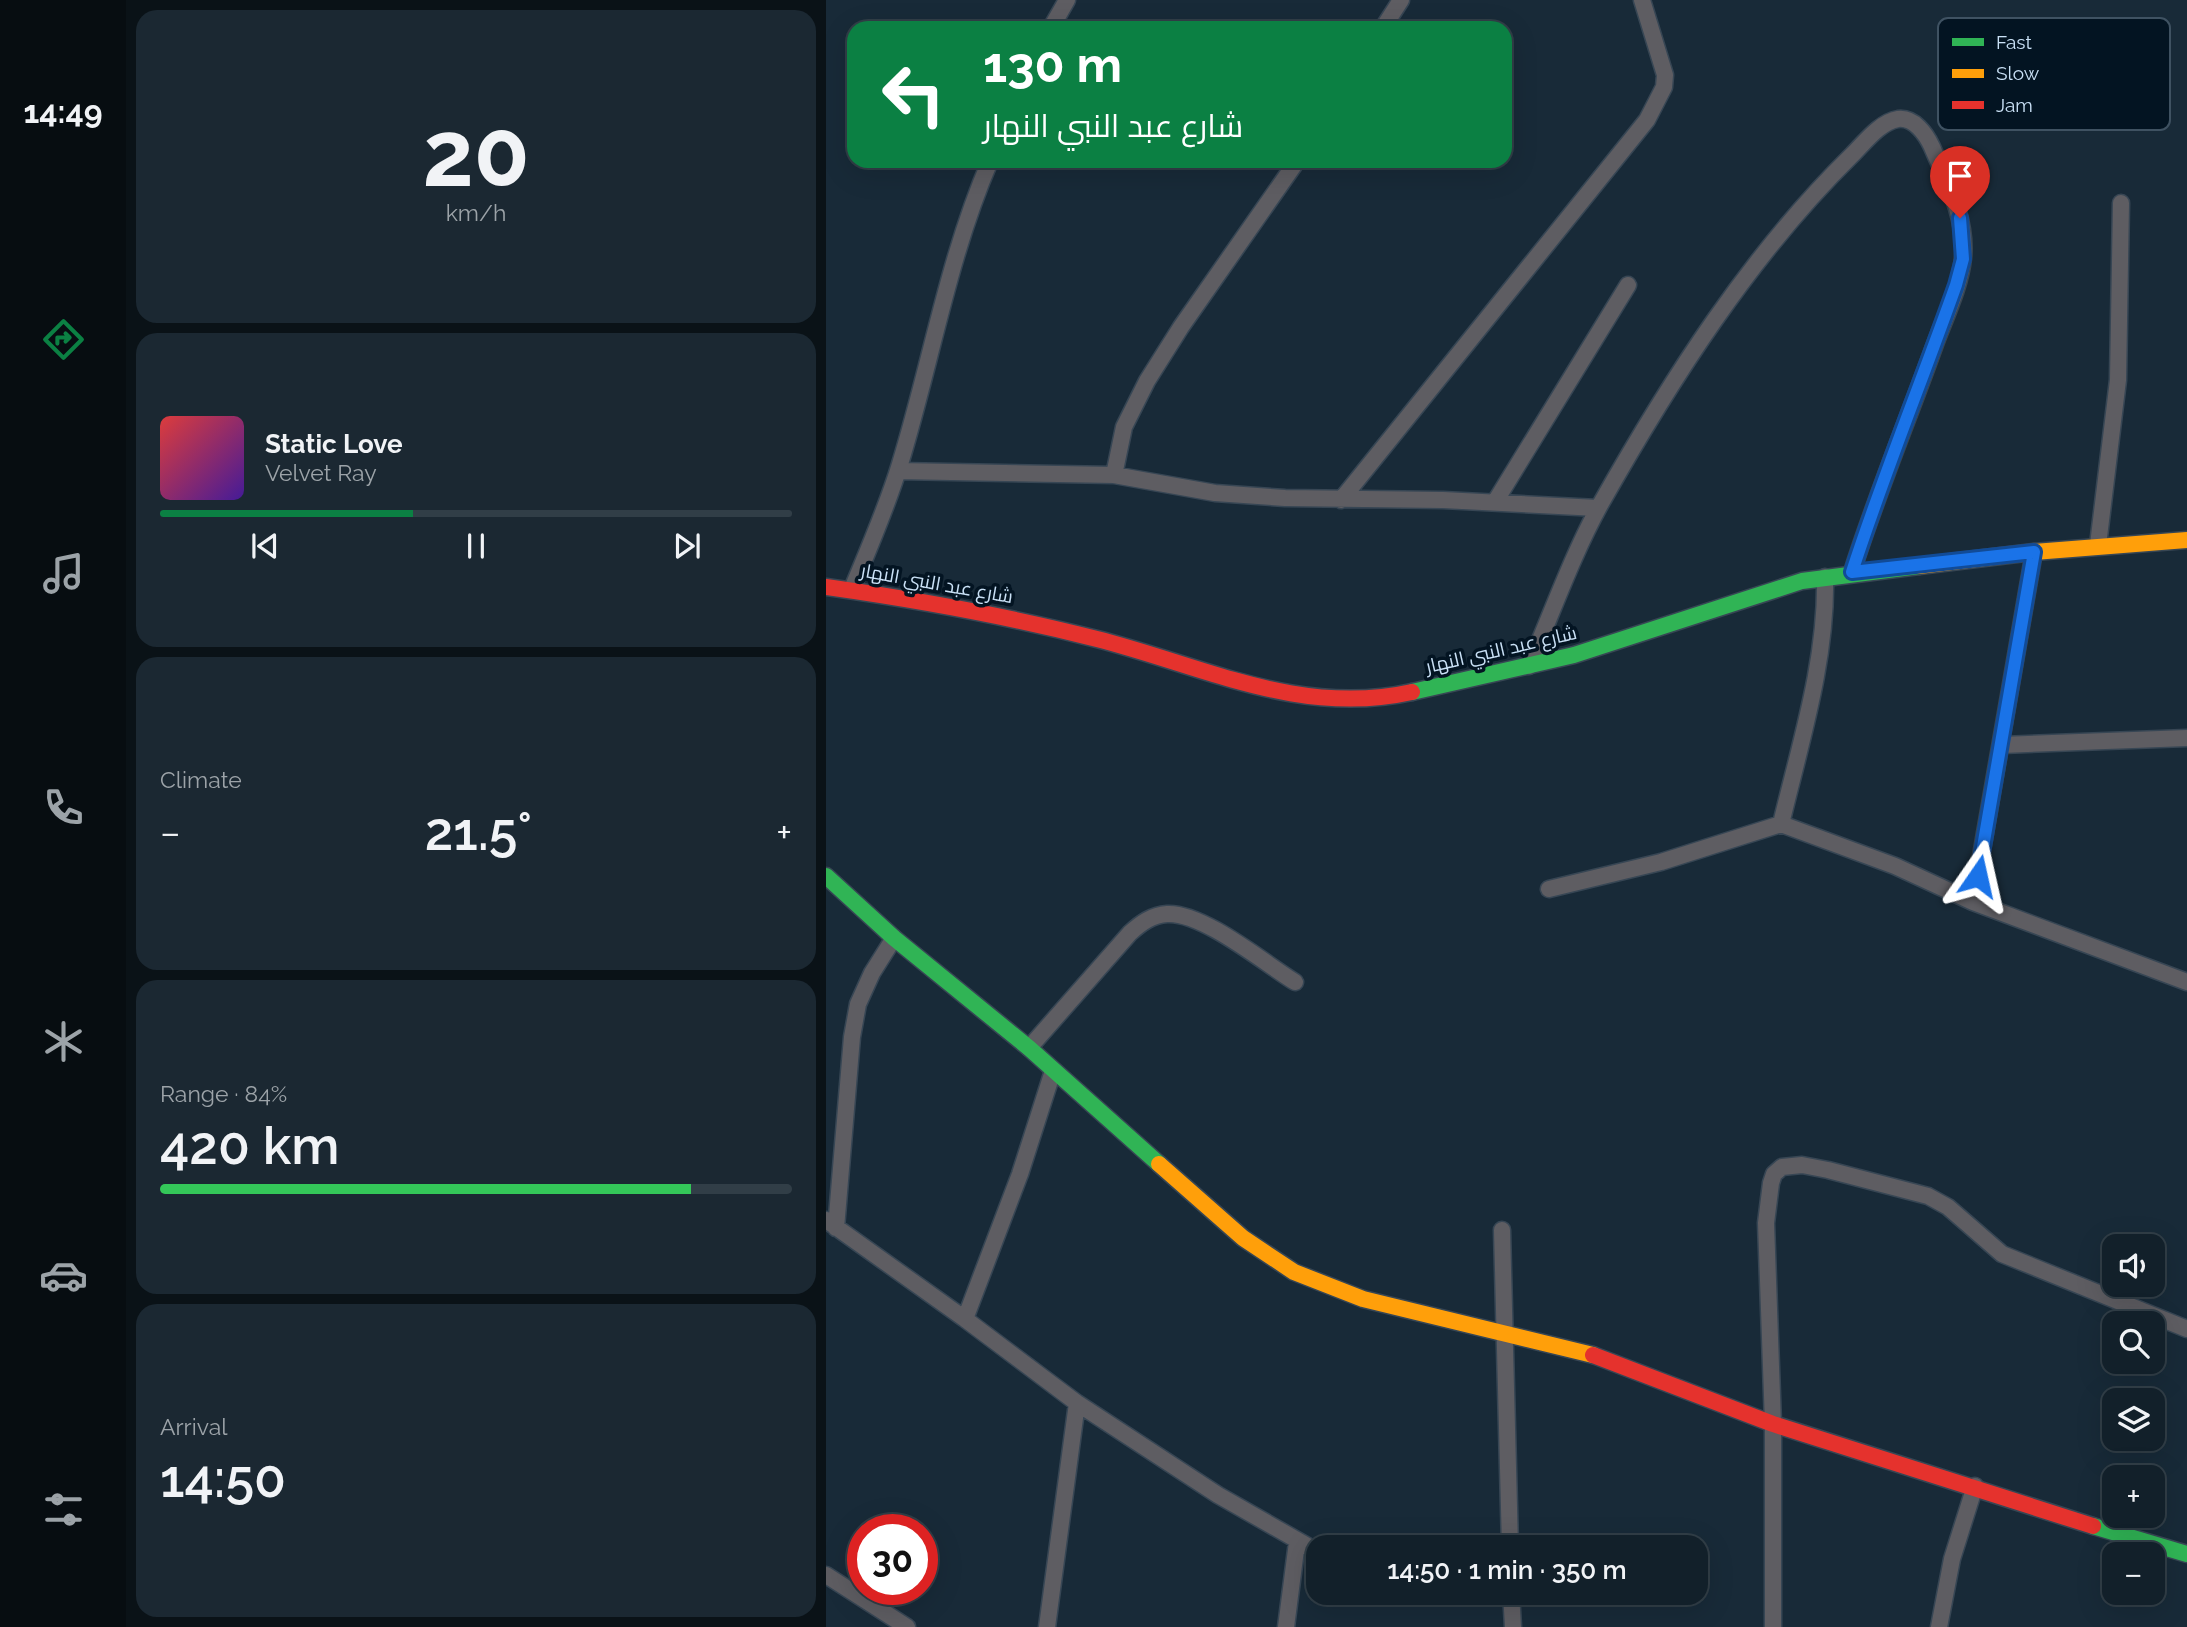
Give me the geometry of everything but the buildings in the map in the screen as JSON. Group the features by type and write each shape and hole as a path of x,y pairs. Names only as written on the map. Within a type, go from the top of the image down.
{"street":[{"path":"1055,21 1067,0"},
{"path":"1388,21 1401,0"},
{"path":"1341,500 1647,120 1664,87 1665,75 1642,0"},
{"path":"1529,666 1598,508 1684,365 1789,224 1878,130 1896,119 1905,119 1915,124 1928,138 1950,188 1960,218 1963,259 1852,572"},
{"path":"852,589 898,471 935,342 956,249 987,168"},
{"path":"1114,475 1124,427 1147,382 1181,327 1292,168"},
{"path":"2098,545 2118,380 2121,203"},
{"path":"1495,502 1629,285"},
{"path":"898,471 1114,475 1215,493 1598,508"},
{"name":"شارع عبد النبي النهار","path":"826,587 852,589 1010,617 1117,644 1286,695 1317,699 1372,699 1529,666 1802,581 1852,572 2098,545 2187,540"},
{"path":"1973,902 2034,552"},
{"path":"1781,824 1816,665 1826,606 1825,577"},
{"path":"2002,745 2187,738"},
{"path":"1549,889 1661,862 1781,824 1895,866 1973,902 2187,982"},
{"path":"826,876 894,938 1029,1048 1243,1238 1294,1272 1363,1299 1593,1355 1773,1424 1975,1486 2049,1513 2187,1554"},
{"path":"1029,1048 1130,933 1146,919 1158,915 1186,916 1205,925 1295,982"},
{"path":"894,938 872,973 858,1004 831,1224 1077,1403 1306,1546"},
{"path":"965,1319 1020,1174 1053,1070"},
{"path":"1773,1627 1773,1424 1767,1201 1774,1174 1790,1164 1828,1170 1928,1196 1948,1207 2002,1254 2187,1329"},
{"path":"1502,1230 1502,1332 1510,1535"},
{"path":"1047,1627 1077,1403"},
{"path":"1939,1627 1952,1559 1975,1486"},
{"path":"1286,1627 1297,1542"},
{"path":"826,1575 907,1627"},
{"path":"1512,1605 1513,1627"}],"traffic: fast":[{"path":"1412,692 1574,655 1802,581 1919,566"},
{"path":"826,876 894,938 1029,1048 1159,1164"},
{"path":"2093,1526 2187,1554"}],"traffic: slow":[{"path":"1919,566 2034,552 2187,540"},
{"path":"1159,1164 1243,1238 1294,1272 1363,1299 1593,1355"}],"traffic: jam":[{"path":"826,587 1030,623 1097,639 1252,685 1291,693 1330,698 1371,698 1412,692"},
{"path":"1593,1355 1773,1424 2093,1526"}],"route":[{"path":"1960,218 1964,244 1961,270 1891,466 1871,513 1852,572 2034,552 1978,876"}]}
